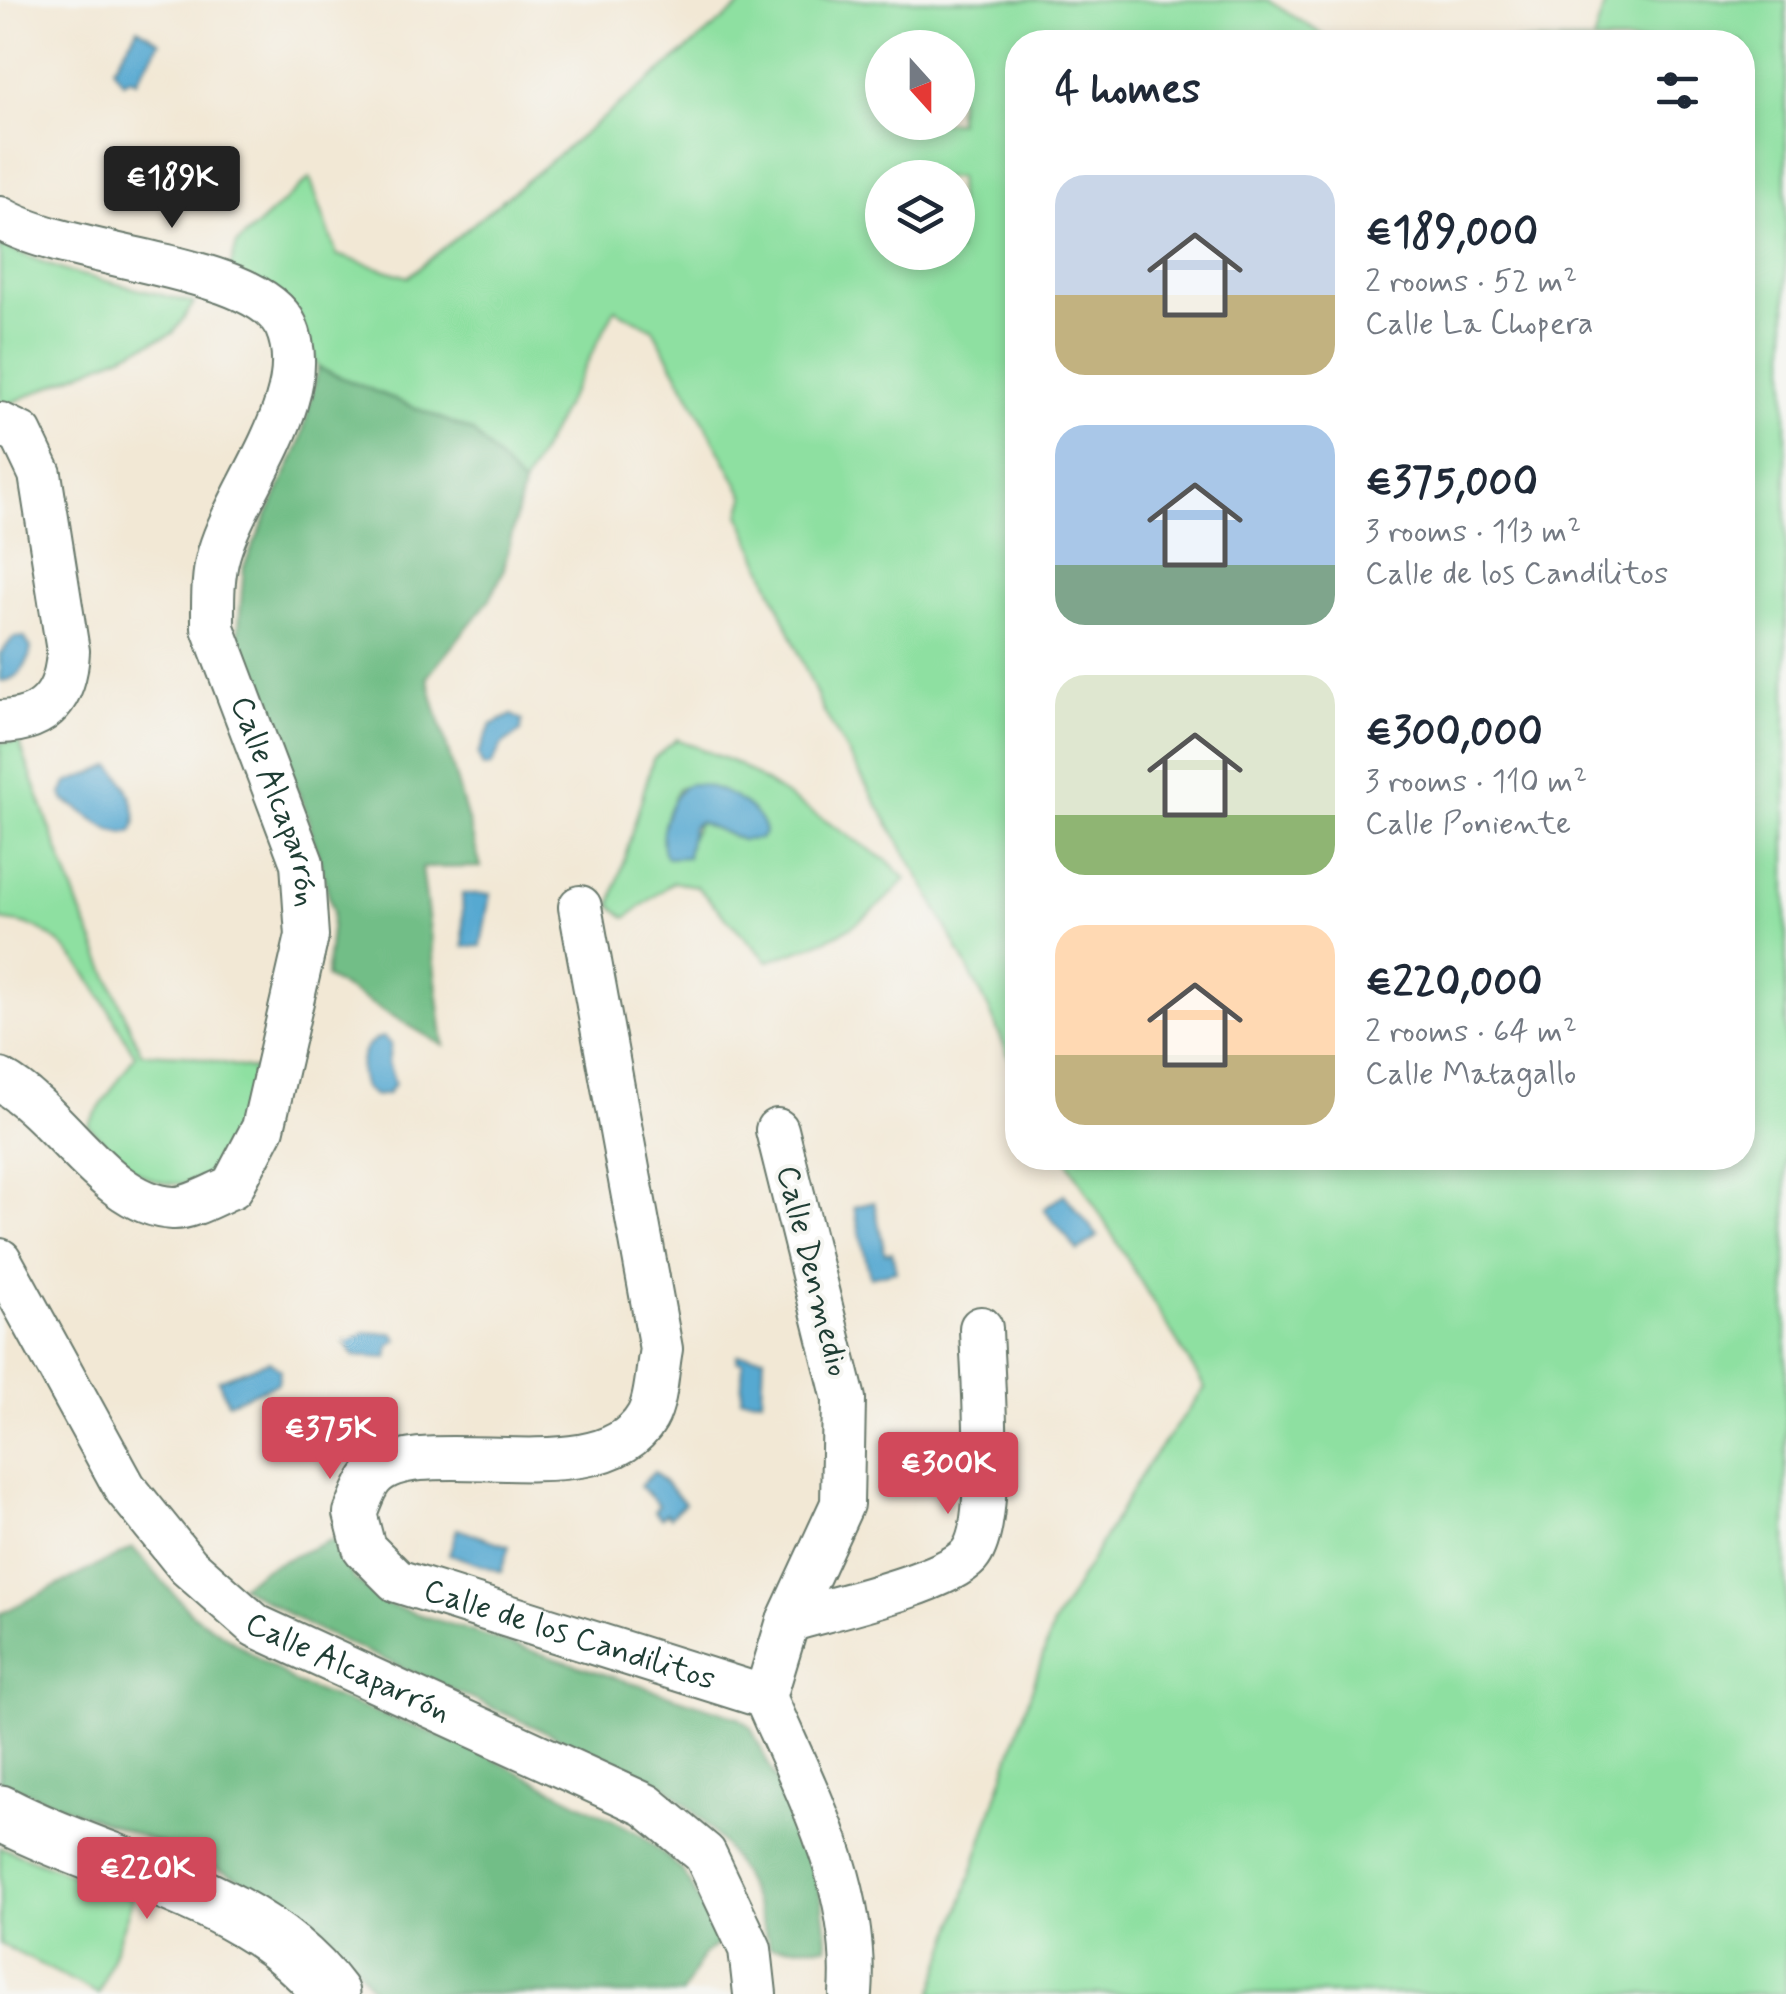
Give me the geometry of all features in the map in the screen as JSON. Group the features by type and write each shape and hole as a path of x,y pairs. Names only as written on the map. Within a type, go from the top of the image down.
{"street":[{"name":"Calle Alcaparrón","path":"0,218 68,247 246,288 285,323 296,361 289,395 219,552 212,589 213,628 302,863 307,936 264,1128 232,1187 175,1209 118,1190 30,1096 0,1080"},
{"path":"0,424 20,434 40,474 68,650 67,680 51,707 19,722 0,722"},
{"name":"Calle de los Candilitos","path":"580,907 660,1349 648,1416 624,1442 584,1457 405,1460 372,1476 355,1512 364,1548 397,1581 765,1697"},
{"name":"Calle Denmedio","path":"765,1697 788,1620 842,1504 844,1400 777,1130"},
{"name":"Calle Alcaparrón","path":"0,1260 125,1488 188,1566 256,1626 646,1804 705,1854 750,1949 756,1994"},
{"path":"788,1620 933,1577 968,1556 984,1525 981,1328"},
{"path":"765,1697 843,1884 854,1958 851,1994"},
{"path":"0,1813 224,1908 310,1965 332,1994"}],"green space":[{"path":"748,0 1267,0 1316,30 1005,30 1005,1048 928,892 823,710 740,515 745,497 653,329 615,309 523,486 472,431 318,368 298,314 230,268 237,244 310,178 337,255 408,277"},
{"path":"1606,0 1786,0 1786,1994 932,1994 1053,1625 1147,1465 1205,1388 1073,1170 1755,1170 1755,30 1596,30"},
{"path":"0,245 65,271 194,303 173,333 9,404 0,403"},
{"path":"318,368 472,431 523,486 503,572 490,599 427,677 481,867 422,868 444,1046 326,977 333,911 306,813 238,636 244,566 300,444"},
{"path":"677,739 738,764 889,862 906,879 874,910 844,931 768,961 696,886 673,882 626,918 611,905 653,759","holes":["689,784 742,840 699,822 691,837 673,799 678,789"]},
{"path":"0,742 19,742 79,907 141,1053 185,1055 256,1070 234,1151 215,1171 197,1180 180,1184 150,1179 123,1161 88,1125 135,1055 95,986 56,940 25,924 0,920"},
{"path":"333,1539 354,1579 386,1604 738,1717 751,1727 811,1861 825,1918 827,1946 770,1947 752,1896 731,1856 703,1821 663,1784 311,1627 240,1586 264,1569"},
{"path":"133,1548 191,1613 297,1684 466,1745 640,1834 681,1869 722,1941 704,1954 682,1994 375,1994 345,1953 305,1918 258,1889 206,1863 0,1781 0,1614"},
{"path":"0,1847 133,1898 99,1994 0,1944"}],"water":[{"path":"138,28 160,42 136,81 130,78 123,82 113,68"},
{"path":"24,637 31,648 25,666 12,678 0,681 0,654 13,638"},
{"path":"512,715 522,721 521,731 502,745 491,766 483,767 478,755 491,725"},
{"path":"111,766 131,797 135,816 132,832 107,828 65,801 62,794 67,783"},
{"path":"689,784 723,791 755,813 765,832 760,839 742,840 699,822 692,827 687,857 667,858 662,840 666,818 676,797"},
{"path":"462,894 490,894 481,946 464,947"},
{"path":"383,1037 391,1044 388,1063 395,1083 387,1094 375,1096 364,1088 362,1057 369,1045"},
{"path":"1064,1194 1098,1236 1078,1251 1044,1209"},
{"path":"874,1202 885,1253 892,1252 896,1271 870,1277 854,1207"},
{"path":"365,1333 393,1333 398,1340 390,1345 388,1358 354,1356 346,1343"},
{"path":"737,1355 764,1356 762,1399 741,1398 743,1362 737,1361"},
{"path":"269,1361 280,1369 278,1383 228,1403 218,1380"},
{"path":"654,1472 685,1503 670,1517 666,1513 661,1518 654,1511 659,1505 640,1486"},
{"path":"457,1529 509,1546 501,1572 449,1554"}]}
